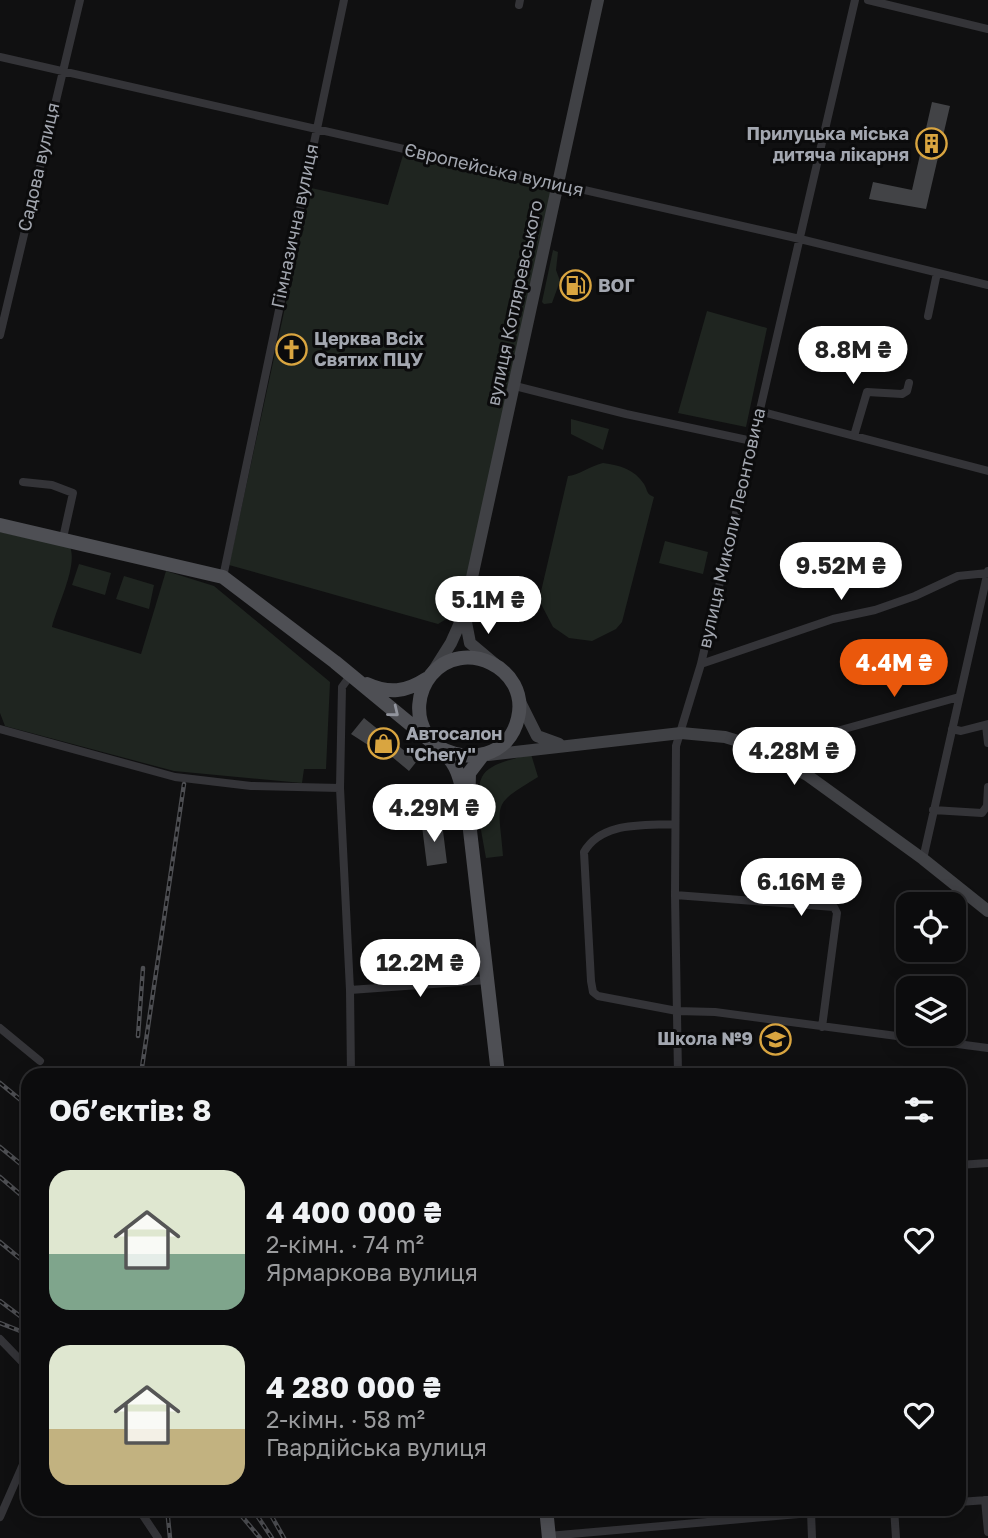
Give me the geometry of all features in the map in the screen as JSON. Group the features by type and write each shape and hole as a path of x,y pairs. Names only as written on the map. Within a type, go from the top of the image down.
{"main road":[{"name":"вулиця Котляревського","path":"430,676 451,643 464,614 598,0"},
{"path":"0,525 223,577 335,662 438,747 452,755 467,758 681,733 725,737 781,759 923,859 988,911"},
{"path":"464,614 470,643 512,681 537,736 548,742 573,747"},
{"path":"350,676 376,688 391,691 413,687 440,666 454,659 483,659 496,665"},
{"path":"430,676 422,690 420,713 427,736 457,769 468,813"},
{"path":"498,1068 468,813 468,774 482,756 496,750 511,735 519,716 520,701"},
{"path":"547,1516 549,1537"}],"street":[{"name":"Садова вулиця","path":"0,335 80,0"},
{"name":"Гімназична вулиця","path":"223,577 344,0"},
{"name":"вулиця Миколи Леонтовича","path":"678,1068 676,746 701,664 855,0"},
{"path":"868,0 988,29"},
{"name":"Європейська вулиця","path":"0,57 800,239 988,285"},
{"path":"928,316 937,273"},
{"path":"854,436 867,391 902,394 909,383"},
{"path":"515,386 626,414 752,441"},
{"path":"759,411 988,471"},
{"path":"23,482 51,485 74,494 63,538"},
{"path":"701,664 833,619 875,610 915,596 958,576 988,572 923,859"},
{"path":"350,676 342,687 340,788 350,990 351,1068"},
{"path":"837,731 959,697"},
{"path":"952,729 961,731 987,725 988,743"},
{"path":"0,729 175,777 251,786 340,788"},
{"path":"933,810 982,813 987,806 988,787"},
{"path":"675,824 616,829 602,834 589,844 584,852 593,992 605,999 677,1011 715,1012 988,1048"},
{"path":"675,895 834,907 837,914 822,1027"},
{"path":"350,990 488,980"},
{"path":"0,1028 40,1060"},
{"path":"966,1165 988,1163"},
{"path":"0,1339 21,1361"},
{"path":"0,1517 21,1469"},
{"path":"966,1502 987,1500 988,1532"},
{"path":"143,1516 158,1538"},
{"path":"549,1537 778,1516"},
{"path":"811,1516 812,1538"},
{"path":"895,1516 896,1538"}],"shaded area":[{"path":"403,155 551,191 460,611 438,624 229,565 311,188 388,205"},
{"path":"553,250 558,252 556,270 560,281 552,303 544,304 542,302"},
{"path":"707,311 767,328 746,427 678,413"},
{"path":"571,419 609,429 603,450 571,434"},
{"path":"603,463 632,472 654,497 622,622 616,629 592,641 569,638 553,627 539,600 568,476"},
{"path":"0,532 70,547 72,555 69,575 52,627 141,654 166,571 214,586 330,682 326,769 304,769 302,783 174,771 5,726 0,713"},
{"path":"665,541 708,552 703,574 659,563"},
{"path":"79,564 111,573 105,595 72,585"},
{"path":"124,576 154,585 149,609 116,599"},
{"path":"531,754 538,777 512,794 501,807 503,856 486,858 478,810 479,785 489,769"}],"building":[{"name":"Прилуцька міська дитяча лікарня","path":"932,102 950,106 926,209 869,199 873,182 912,190"},
{"name":"Автосалон \"Chery\"","path":"364,718 417,761 409,771 385,751 382,754 351,734"},
{"path":"442,823 447,863 427,866 422,826"}],"railway":[{"path":"142,1068 184,784"},
{"path":"138,1036 143,968"},
{"path":"0,1083 21,1100"},
{"path":"0,1147 21,1164"},
{"path":"0,1177 21,1195"},
{"path":"0,1242 21,1259"},
{"path":"0,1301 21,1317"},
{"path":"0,1323 21,1331"},
{"path":"168,1516 170,1538"},
{"path":"242,1516 260,1538"},
{"path":"257,1516 272,1538"},
{"path":"272,1516 284,1538"}],"place":[{"name":"Прилуцька міська дитяча лікарня","path":"932,144"},
{"name":"ВОГ","path":"575,286"},
{"name":"Церква Всіх Святих ПЦУ","path":"291,349"},
{"name":"Автосалон \"Chery\"","path":"383,744"},
{"name":"Школа №9","path":"776,1039"}]}
